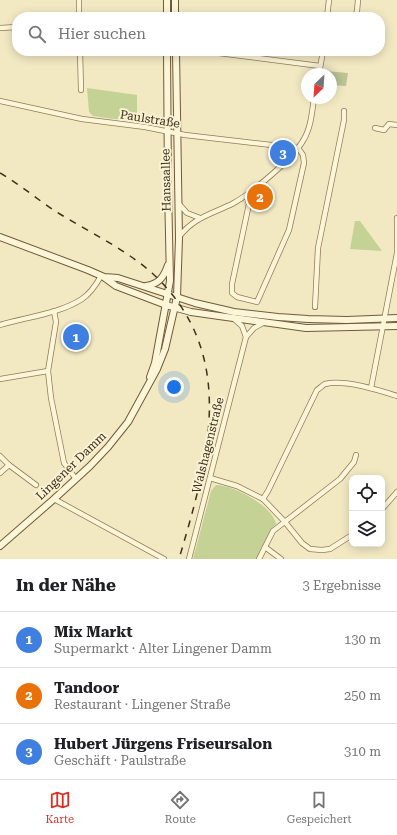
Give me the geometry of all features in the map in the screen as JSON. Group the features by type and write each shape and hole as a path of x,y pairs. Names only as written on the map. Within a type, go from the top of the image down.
{"main road":[{"path":"166,0 167,12"},
{"path":"175,0 176,12"},
{"name":"Hansaallee","path":"166,305 170,281 167,56"},
{"name":"Hansaallee","path":"175,308 177,297 179,238 176,56"},
{"path":"0,237 103,276 118,278 204,306 234,312 278,317 347,320 397,318"},
{"path":"144,287 155,284 161,280 166,271 170,258"},
{"path":"103,276 116,286 166,305 191,312 306,328 397,326"},
{"name":"Lingener Damm","path":"146,391 155,363 166,305"},
{"name":"Lingener Damm","path":"0,546 76,479 108,447 128,422 157,369 165,349 175,308"}],"street":[{"path":"78,0 79,12"},
{"path":"328,12 329,0"},
{"path":"357,12 358,0"},
{"path":"0,28 12,27"},
{"path":"80,56 81,90"},
{"path":"242,56 320,66 322,56"},
{"name":"Paulstraße","path":"0,101 82,119 177,133 298,148"},
{"path":"179,238 189,225 200,218 233,204 247,196 298,148 309,128 313,104"},
{"path":"315,307 318,248 344,120 344,111"},
{"path":"375,128 384,130 389,124 397,125"},
{"path":"247,196 249,204 232,284 232,293 237,298 257,302 289,230 304,163 304,156 298,148"},
{"path":"178,203 188,213 200,218"},
{"path":"371,388 397,253 397,218"},
{"path":"0,325 54,311 82,299 96,286 103,276"},
{"path":"54,311 56,322 48,371 51,398 64,463 76,479"},
{"path":"234,319 242,326 246,337 254,328 263,323"},
{"name":"Walshagenstraße","path":"189,559 246,337"},
{"path":"0,379 48,371"},
{"path":"263,499 318,390 324,384 338,383 371,388 397,396"},
{"path":"259,559 274,530 340,479 354,462 356,454"},
{"path":"0,456 9,465 36,485"},
{"path":"0,473 9,465"},
{"path":"210,478 237,486 263,499 286,522 302,543 310,549 330,549 349,537"},
{"path":"385,506 397,492"},
{"path":"54,499 164,559"},
{"path":"265,547 281,559"}],"green space":[{"path":"337,72 348,73 346,86 337,85"},
{"path":"87,88 137,95 137,120 93,116 89,112"},
{"path":"355,221 360,221 382,251 350,249"},
{"path":"216,485 232,489 251,498 268,510 273,517 276,524 272,528 257,559 193,559 211,491"}],"railway":[{"path":"0,173 57,212 121,250 152,273 180,304 197,338 207,373 209,409 206,446 190,522 179,559"}],"place":[{"name":"Hubert Jürgens Friseursalon","path":"283,153"},
{"name":"Tandoor","path":"260,197"},
{"name":"Mix Markt","path":"76,337"}]}
